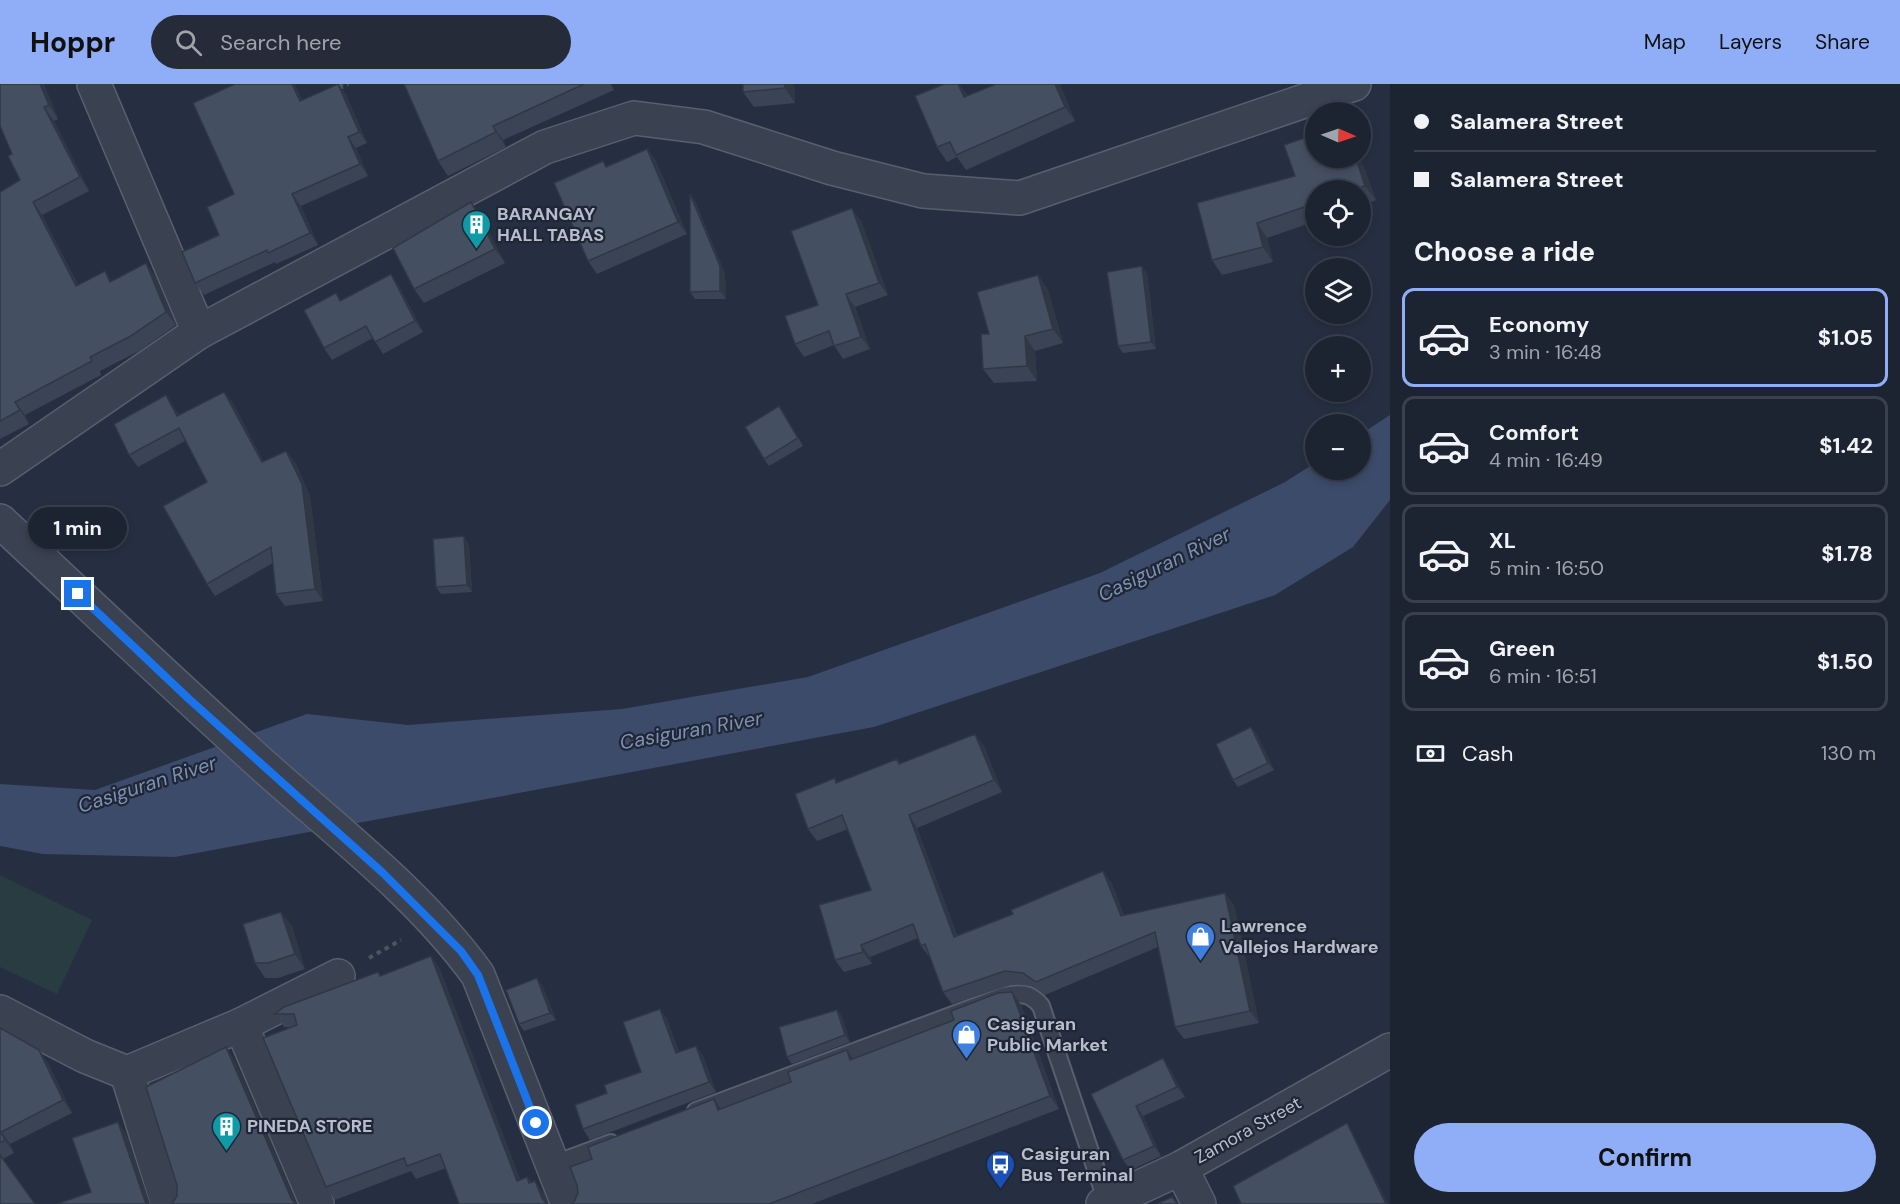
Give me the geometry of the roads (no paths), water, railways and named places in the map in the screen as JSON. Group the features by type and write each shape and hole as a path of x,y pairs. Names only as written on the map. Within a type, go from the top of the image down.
{"street":[{"path":"94,84 199,332"},
{"path":"0,469 199,332 545,147 634,118 704,127 832,168 922,191 1020,198 1354,84"},
{"path":"0,521 189,699 383,873 461,951 478,975 568,1204"},
{"path":"0,1012 85,1056 127,1073 241,1024 338,976"},
{"path":"241,1024 317,1204"},
{"name":"Zamora Street","path":"1105,1203 1181,1168 1390,1050"},
{"path":"127,1073 168,1204"},
{"path":"1181,1168 1199,1204"}],"lane":[{"path":"684,1116 1004,996 1022,993 1034,997 1041,1006 1105,1203"},
{"path":"552,1165 629,1136"}],"water":[{"name":"Casiguran River","path":"1390,415 1390,500 1353,547 1275,595 874,727 175,857 43,854 0,846 0,784 95,790 307,714 408,725 622,709 808,677 1100,573 1285,482 1305,469 1305,480 1371,480 1371,427"}],"place":[{"name":"BARANGAY HALL TABAS","path":"476,250"},
{"name":"Lawrence Vallejos Hardware","path":"1200,962"},
{"name":"Casiguran Public Market","path":"966,1060"},
{"name":"PINEDA STORE","path":"226,1152"},
{"name":"Casiguran Bus Terminal","path":"1000,1190"}]}
